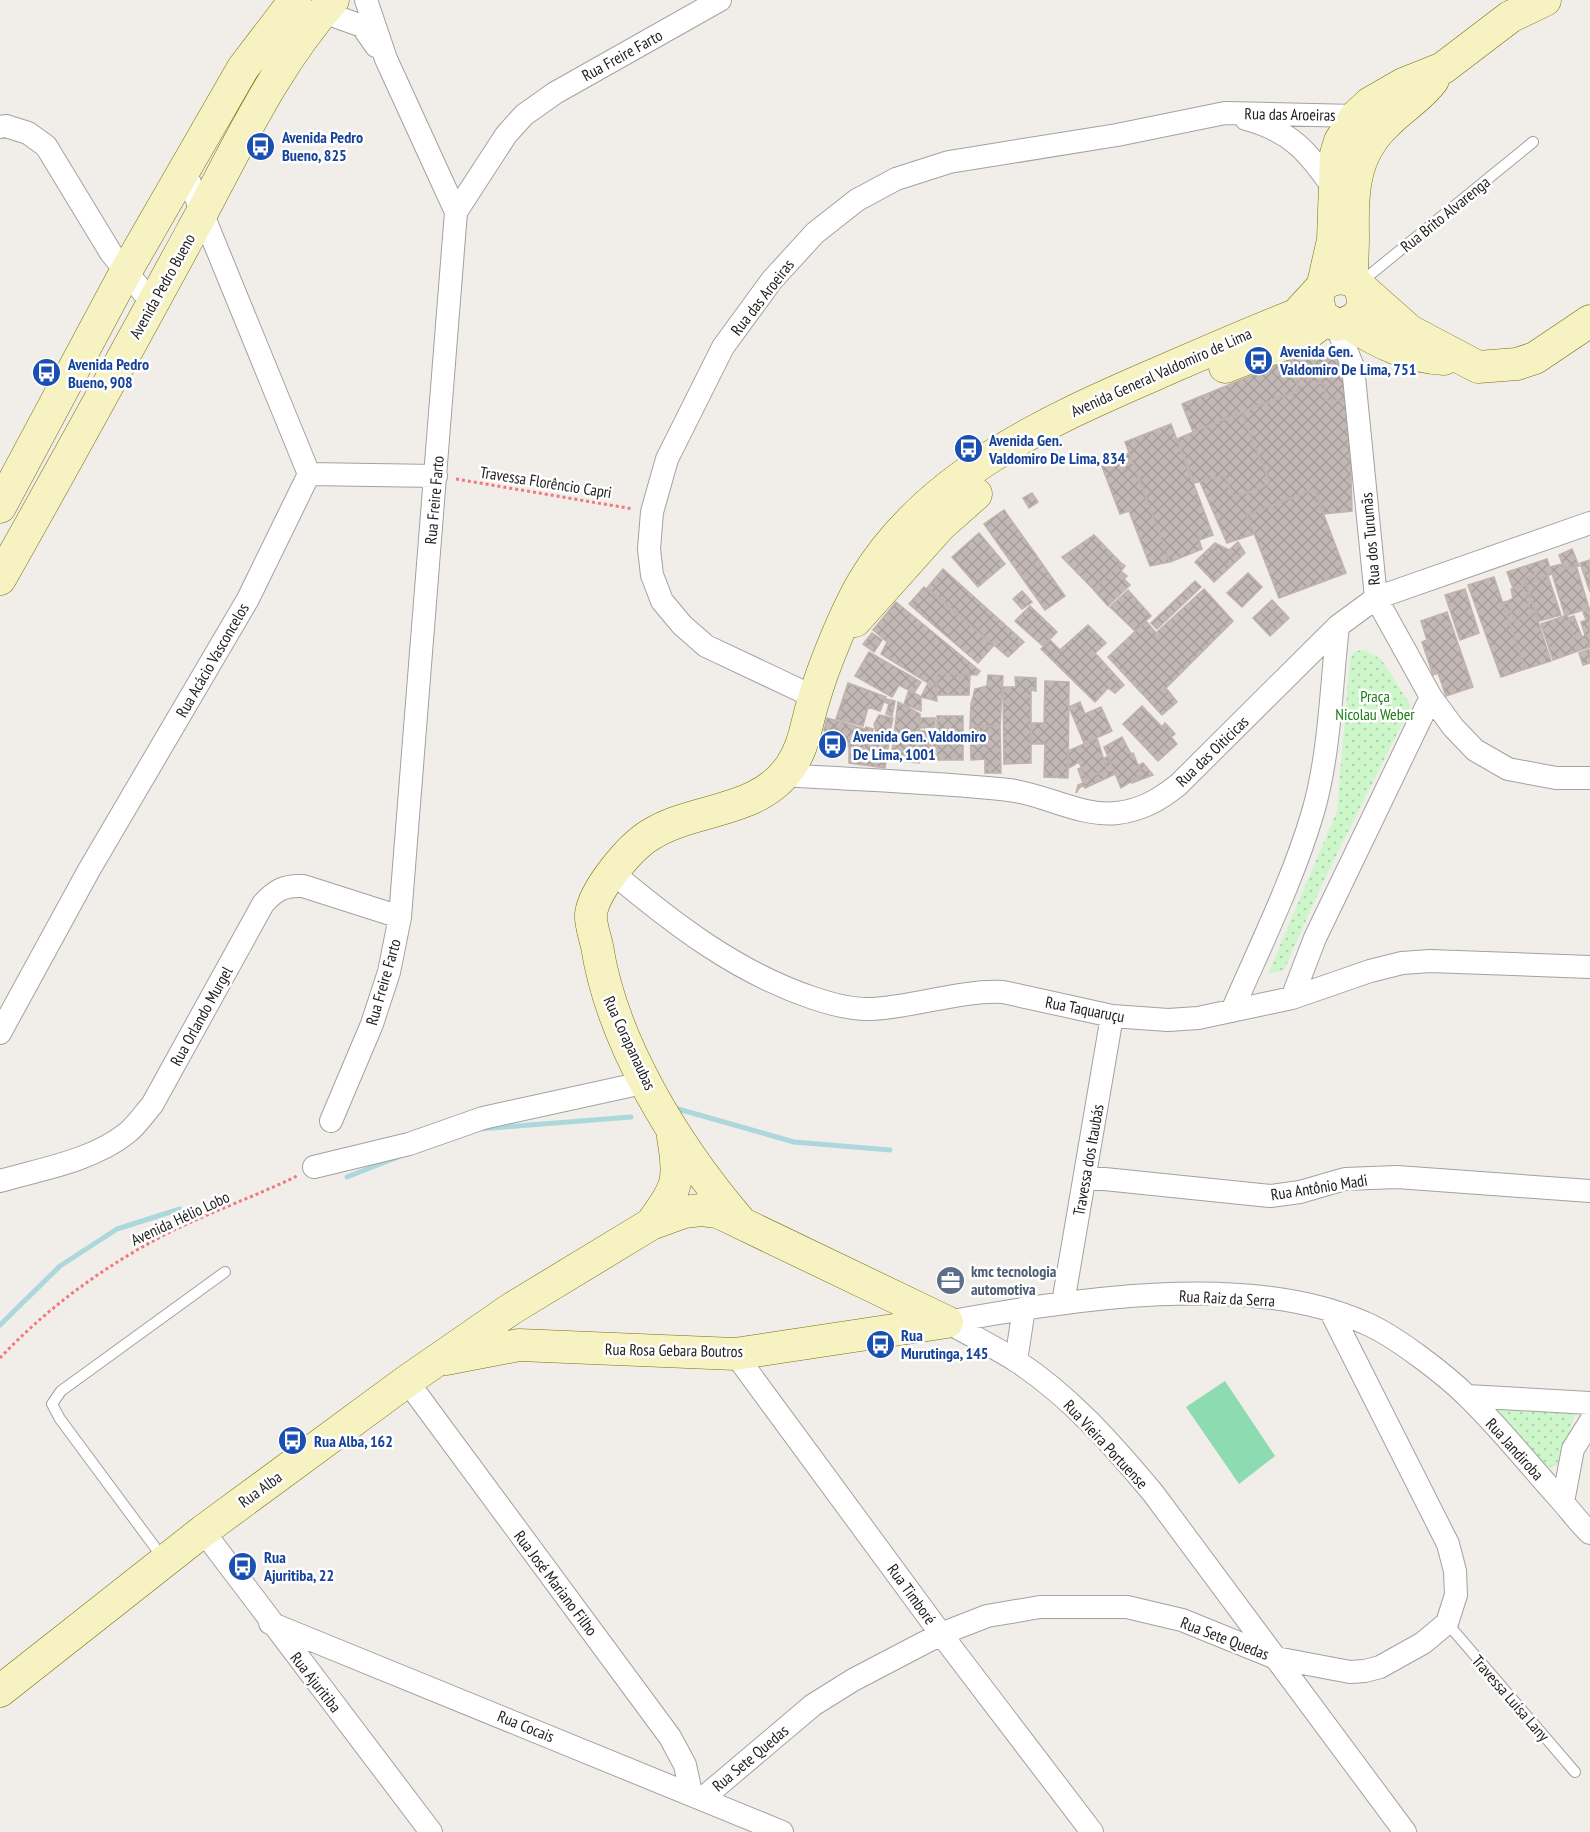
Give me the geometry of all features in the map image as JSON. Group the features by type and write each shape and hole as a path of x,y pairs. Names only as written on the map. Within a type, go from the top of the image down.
{"street":[{"path":"366,0 386,59 456,212"},
{"name":"Rua Freire Farto","path":"331,1121 372,1024 389,972 400,917 456,212 506,135 524,115 555,93 720,0"},
{"path":"1545,0 1510,17 1443,68 1403,84 1370,103 1356,116 1340,141 1336,154 1333,240 1340,300 1377,342 1419,357 1460,359 1478,367 1516,364 1535,358 1590,321"},
{"path":"0,507 125,273 243,68 313,3 362,26 386,59"},
{"name":"Avenida Pedro Bueno","path":"0,579 181,251 313,3"},
{"path":"1340,300 1352,196 1356,172 1364,153 1386,124 1424,94 1443,68"},
{"name":"Rua das Aroeiras","path":"814,698 706,646 682,625 662,601 652,575 649,549 652,512 667,459 723,347 772,280 815,233 856,200 896,179 949,162 1117,135 1224,113 1356,116"},
{"name":"Rua das Aroeiras","path":"1224,113 1266,124 1284,133 1299,144 1334,188"},
{"path":"1356,116 1365,131 1364,153"},
{"path":"0,127 6,126 28,133 46,146 125,273 152,303"},
{"path":"185,171 309,474 436,476"},
{"path":"181,251 204,252 216,259 227,271"},
{"name":"Rua dos Turumãs","path":"1340,300 1353,367 1376,598 1431,697 1453,727 1474,750 1508,769 1556,778 1590,778"},
{"name":"Avenida General Valdomiro de Lima","path":"785,775 803,743 814,698 862,584 891,543 926,508 966,474 1012,442 1070,411 1296,315 1340,300"},
{"name":"Rua Acácio Vasconcelos","path":"0,1034 10,999 89,870 248,599 309,474"},
{"name":"Rua das Oiticicas","path":"785,775 1012,791 1106,812 1137,809 1158,801 1178,785 1338,626 1376,598 1590,523"},
{"path":"1232,1011 1298,856 1313,810 1321,768 1338,626"},
{"path":"1292,998 1315,938 1431,697"},
{"name":"Rua Corapanaubas","path":"739,1220 702,1177 671,1130 610,1006 601,972 591,914 613,873 629,853 654,832 671,823 748,800 771,787 785,775"},
{"name":"Rua Taquaruçu","path":"613,873 679,928 737,965 791,991 831,1004 869,1009 920,1004 987,992 1003,992 1113,1016 1168,1020 1232,1011 1292,998 1370,971 1402,963 1430,961 1590,967"},
{"name":"Rua Orlando Murgel","path":"0,1181 71,1160 111,1145 129,1132 152,1105 263,904 271,894 285,887 303,886 400,917"},
{"name":"Travessa dos Itaubás","path":"1064,1303 1113,1016"},
{"path":"314,1167 409,1144 483,1118 647,1082"},
{"name":"Rua Corapanaubas","path":"651,1224 677,1183 677,1162 671,1130"},
{"name":"Rua Antônio Madi","path":"1084,1177 1270,1196 1300,1192 1345,1179 1397,1177 1590,1191"},
{"name":"Rua Vieira Portuense","path":"651,1224 684,1212 701,1210 739,1220 947,1322 1016,1361 1074,1406 1112,1444 1153,1493 1404,1832"},
{"name":"Rua Alba","path":"0,1691 203,1531 406,1382 511,1309 651,1224"},
{"name":"Rua Raiz da Serra","path":"947,1322 1064,1303 1181,1295 1243,1295 1330,1310 1365,1323 1391,1337 1467,1396"},
{"path":"897,1298 903,1329"},
{"path":"1016,1361 1024,1308"},
{"path":"511,1309 509,1332 511,1338 519,1345"},
{"path":"1330,1310 1448,1544 1455,1571 1456,1595 1447,1623"},
{"name":"Rua Rosa Gebara Boutros","path":"437,1361 519,1345 735,1354 947,1322"},
{"name":"Rua Timboré","path":"735,1354 941,1634 1092,1832"},
{"name":"Rua José Mariano Filho","path":"406,1382 670,1737 705,1799 744,1832"},
{"path":"1467,1396 1590,1403"},
{"name":"Rua Jandiroba","path":"1467,1396 1589,1533"},
{"name":"Rua Jandiroba","path":"1563,1502 1573,1449 1590,1422"},
{"name":"Rua Ajuritiba","path":"203,1531 317,1685 432,1832"},
{"name":"Rua Sete Quedas","path":"705,1799 813,1705 853,1680 941,1634 987,1616 1040,1607 1127,1607 1182,1620 1276,1658 1329,1669 1365,1671 1380,1667 1423,1643 1447,1623"},
{"name":"Rua Cocais","path":"270,1623 782,1832"},
{"path":"317,1685 319,1664 331,1648"}],"lane":[{"name":"Rua Brito Alvarenga","path":"1340,300 1533,142"},
{"path":"165,1560 60,1419 52,1404 61,1391 225,1272"},
{"name":"Travessa Luísa Lany","path":"1447,1623 1575,1772"}],"path":[{"name":"Travessa Florêncio Capri","path":"436,476 652,512"},
{"name":"Avenida Hélio Lobo","path":"0,1358 28,1328 70,1293 142,1247 314,1167"}],"green space":[{"name":"Praça Nicolau Weber","path":"1365,650 1381,659 1411,706 1324,880 1284,970 1268,974 1337,811 1350,659 1355,651"},
{"path":"1225,1381 1275,1456 1239,1484 1186,1407"},
{"path":"1494,1408 1576,1412 1558,1465 1546,1468 1492,1410"}],"building":[{"path":"1330,349 1340,360 1349,401 1325,400 1325,385 1305,378 1296,382 1299,390 1193,432 1182,404 1302,355"},
{"path":"1305,378 1325,385 1325,400 1349,401 1352,511 1324,514 1314,489 1247,515 1254,534 1227,543 1200,482 1224,475 1234,498 1270,483 1241,412 1299,390 1296,382"},
{"path":"1241,412 1270,483 1234,498 1224,475 1194,483 1177,439"},
{"path":"1171,424 1213,535 1199,540 1202,549 1170,562 1125,442"},
{"path":"1129,453 1170,562 1150,566 1129,511 1120,514 1101,464"},
{"path":"1314,489 1346,573 1279,598 1247,515"},
{"path":"1032,493 1038,502 1029,508 1023,498"},
{"path":"1004,510 1065,596 1045,610 984,524"},
{"path":"979,533 1005,564 978,587 952,557"},
{"path":"1094,535 1121,563 1093,589 1062,557"},
{"path":"1238,542 1245,553 1214,582 1195,562 1215,543 1229,550"},
{"path":"1572,549 1579,566 1564,569 1559,555"},
{"path":"1547,559 1552,574 1537,579 1535,574 1524,578 1526,584 1513,588 1507,572"},
{"path":"1590,560 1590,592 1580,563"},
{"path":"1121,563 1125,566 1121,571 1127,576 1124,579 1130,585 1108,606 1093,589"},
{"path":"1562,564 1564,569 1576,565 1589,608 1565,616 1550,567"},
{"path":"943,569 1024,642 1008,657 927,588"},
{"path":"1248,573 1262,587 1242,607 1227,593"},
{"path":"1535,574 1537,579 1548,576 1561,615 1539,621 1524,578"},
{"path":"1494,577 1525,669 1501,677 1468,585"},
{"path":"1195,581 1201,587 1157,629 1151,623"},
{"path":"1526,584 1551,661 1525,669 1503,602 1508,601 1514,621 1532,615 1522,586"},
{"path":"1522,586 1532,615 1514,621 1508,601 1513,598 1511,589"},
{"path":"924,587 994,645 978,663 909,604"},
{"path":"1204,589 1233,621 1166,688 1177,702 1162,715 1108,657 1146,621 1156,633"},
{"path":"1465,589 1479,633 1460,640 1445,595"},
{"path":"1128,590 1151,616 1135,631 1110,607"},
{"path":"1022,591 1032,602 1022,609 1013,599"},
{"path":"1272,600 1289,618 1270,636 1253,618"},
{"path":"896,602 980,671 977,675 937,673 936,688 881,654 887,642 873,630"},
{"path":"1030,606 1057,632 1043,646 1015,621"},
{"path":"1590,609 1590,647 1578,651 1568,618 1574,616 1582,637 1585,635 1581,622 1586,620 1583,612"},
{"path":"1447,612 1473,687 1446,696 1438,673 1433,675 1422,642 1427,640 1421,621"},
{"path":"1567,615 1578,651 1553,660 1541,624"},
{"path":"1088,625 1106,643 1095,653 1124,685 1115,693 1108,688 1095,702 1041,649 1050,640 1060,650"},
{"path":"872,633 882,640 874,652 863,644"},
{"path":"1590,649 1590,663 1583,665 1579,653"},
{"path":"869,652 921,682 914,693 899,685 892,697 855,676"},
{"path":"937,673 970,675 969,695 936,695"},
{"path":"988,675 1003,676 1000,726 970,727 971,704 975,689 987,686"},
{"path":"1015,677 1036,678 1036,691 1031,690 1031,763 1004,764 1003,687 1016,687"},
{"path":"1045,681 1069,682 1068,778 1044,777 1045,744 1032,744 1031,723 1044,723"},
{"path":"848,683 886,697 880,711 868,707 863,726 836,719"},
{"path":"928,683 936,688 937,701 921,697"},
{"path":"909,690 921,697 921,711 904,704"},
{"path":"886,699 895,701 892,716 886,714 889,704 885,702"},
{"path":"898,702 920,714 919,763 891,760"},
{"path":"1080,702 1085,714 1101,707 1112,731 1084,743 1069,707"},
{"path":"1142,706 1162,727 1165,723 1175,734 1171,737 1177,744 1158,761 1123,724"},
{"path":"879,715 893,718 889,736 876,733 874,724"},
{"path":"937,716 963,716 963,760 937,760"},
{"path":"827,718 865,729 866,727 873,729 871,738 889,741 885,768 849,763 849,746 828,741 824,730"},
{"path":"920,718 935,718 935,727 920,728"},
{"path":"1000,726 1001,773 985,773 985,759 971,760 970,727"},
{"path":"921,731 936,731 935,760 920,760"},
{"path":"1122,737 1131,754 1133,753 1142,775 1121,788 1104,747"},
{"path":"1097,738 1107,770 1086,779 1079,762 1069,768 1068,751"},
{"path":"1108,756 1115,774 1085,788 1085,786 1080,787 1076,793 1078,785 1083,783 1078,769 1081,768 1086,779 1107,770 1103,759"},
{"path":"1143,763 1153,775 1132,783 1131,780 1142,775 1139,765"}],"waterway":[{"path":"678,1109 794,1142 890,1150"},
{"path":"480,1129 631,1117"},
{"path":"347,1177 398,1157"},
{"path":"0,1325 60,1266 117,1229 180,1209"}],"place":[{"name":"Avenida Pedro Bueno, 825","path":"261,146"},
{"name":"Avenida Gen. Valdomiro De Lima, 751","path":"1259,360"},
{"name":"Avenida Pedro Bueno, 908","path":"47,373"},
{"name":"Avenida Gen. Valdomiro De Lima, 834","path":"968,449"},
{"name":"Avenida Gen. Valdomiro De Lima, 1001","path":"832,745"},
{"name":"kmc tecnologia automotiva","path":"950,1280"},
{"name":"Rua Murutinga, 145","path":"880,1344"},
{"name":"Rua Alba, 162","path":"293,1441"},
{"name":"Rua Ajuritiba, 22","path":"243,1566"}]}
